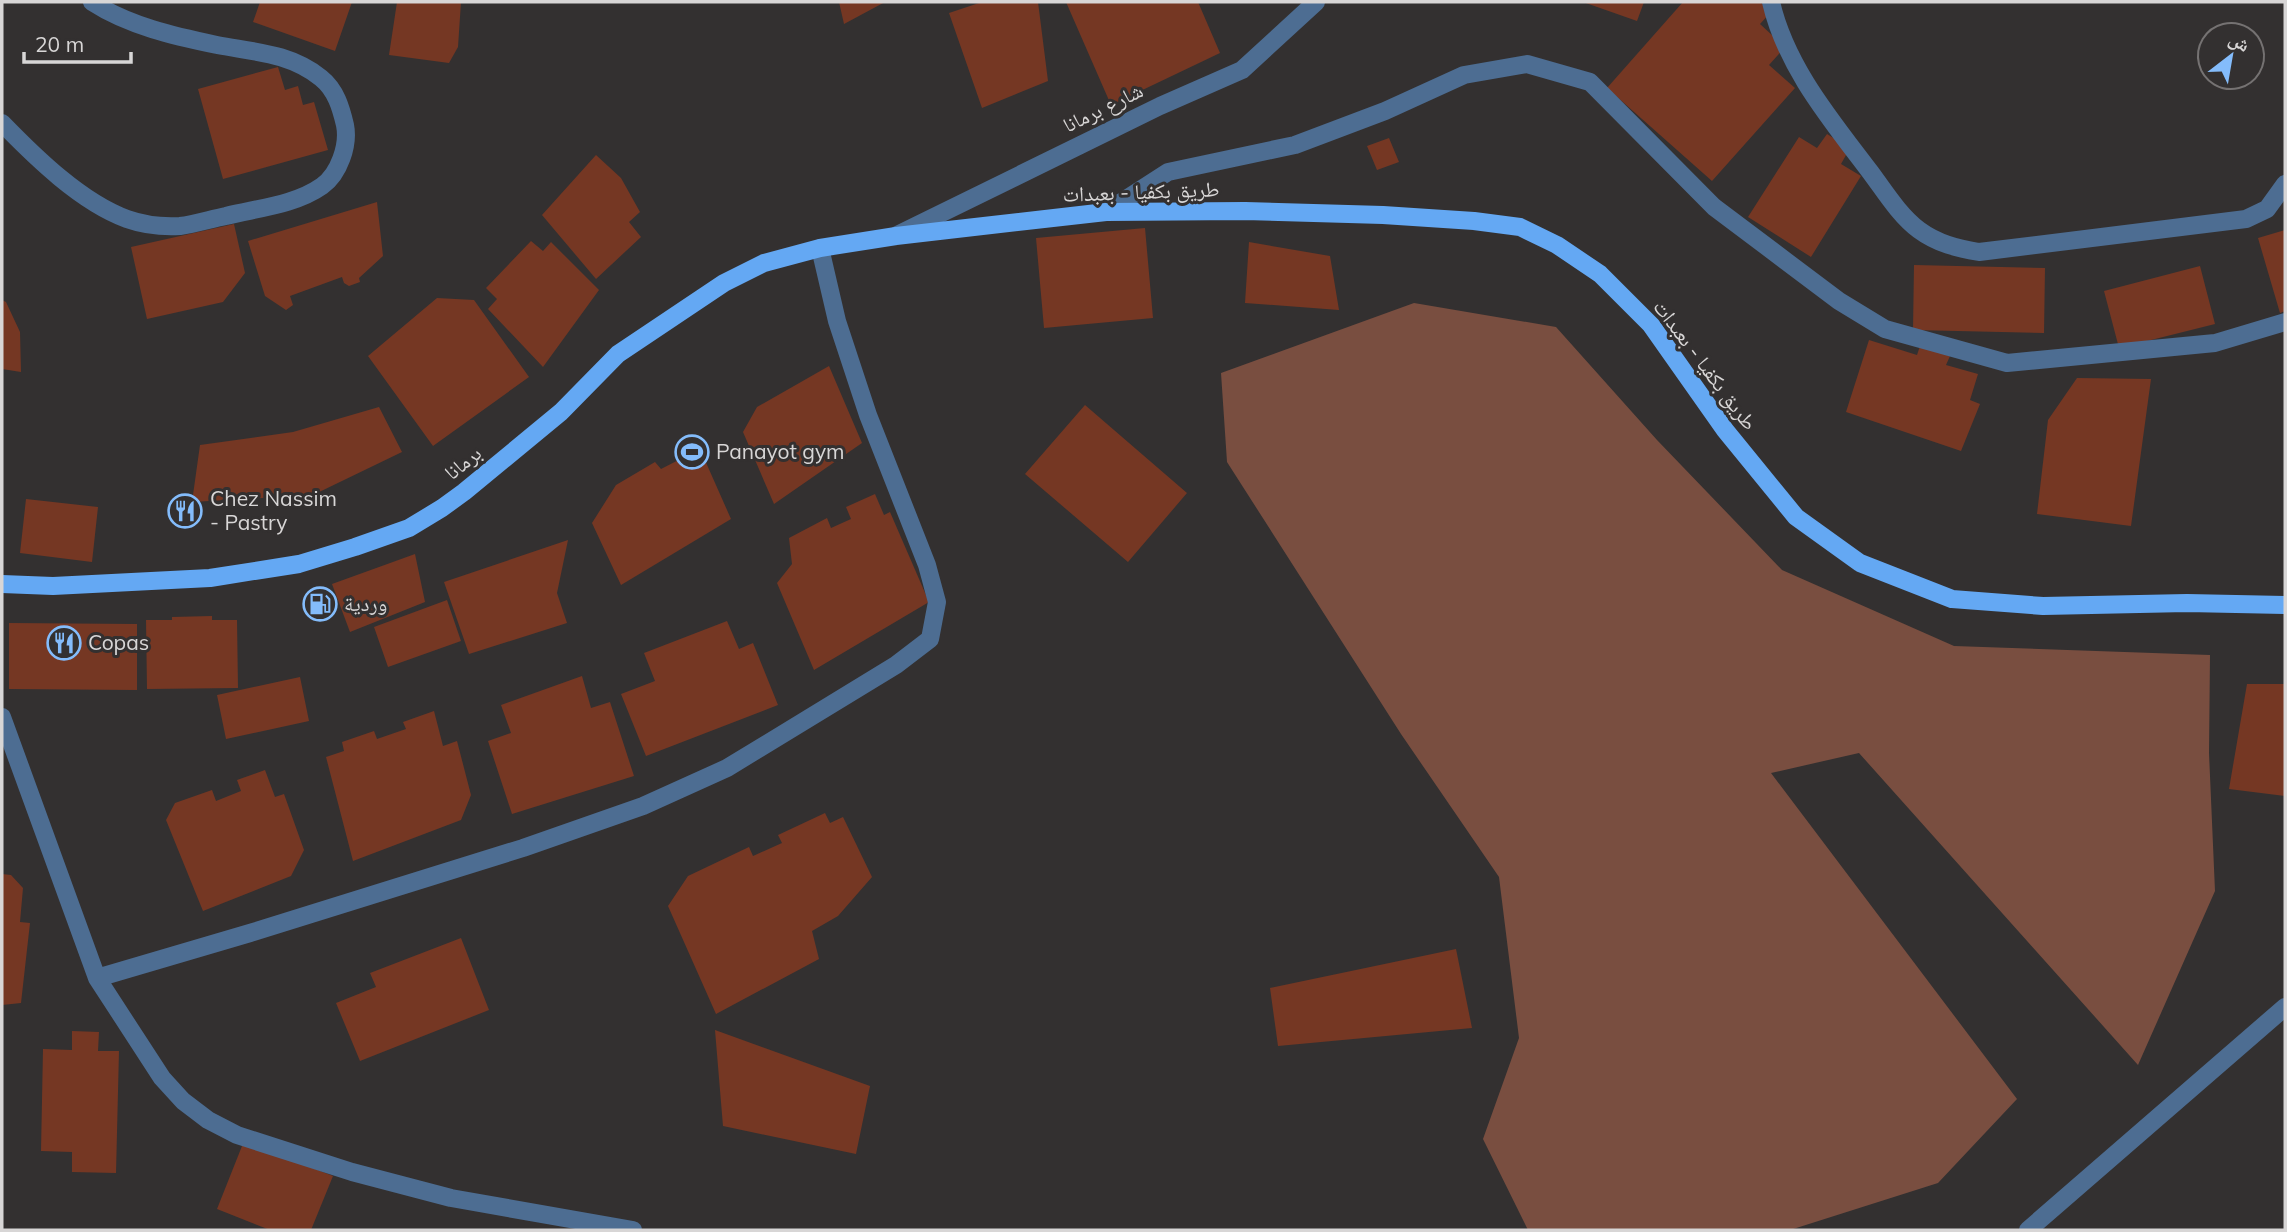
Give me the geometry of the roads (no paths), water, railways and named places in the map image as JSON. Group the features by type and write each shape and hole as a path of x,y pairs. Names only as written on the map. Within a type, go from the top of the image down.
{"main road":[{"name":"طريق بكفيا - بعبدات","path":"896,236 1106,212 1245,211 1383,215 1520,227 1557,245 1600,274 1651,325 1725,430 1796,517 1860,563 1952,599 2043,606 2187,603 2285,605"},
{"name":"برمانا","path":"2,584 52,586 209,578 299,564 409,527 464,492 561,412 618,354 724,283 764,263 820,248 896,236"}],"street":[{"path":"2,123 23,145 89,199 129,220 155,226 181,226 300,199 324,184 341,161 346,133 340,103 323,79 297,63 272,53 220,46 160,33 92,2"},
{"name":"شارع برمانا","path":"896,236 1160,106 1242,70 1316,2"},
{"path":"1771,2 1792,59 1818,102 1895,205 1917,229 1946,246 1979,253 2246,219 2267,209 2285,184"},
{"path":"1106,212 1168,172 1295,145 1385,111 1464,75 1527,64 1590,82 1714,206 1839,301 1885,328 2007,363 2215,344 2285,322"},
{"path":"97,978 497,856 643,806 727,768 896,665 930,639 937,603 928,565 868,415 837,321 820,248"},
{"path":"2,717 97,978 162,1078 183,1101 237,1135 352,1171 451,1198 633,1230"},
{"path":"2028,1230 2285,1007"}],"place":[{"name":"Panayot gym","path":"692,452"},
{"name":"Chez Nassim - Pastry","path":"185,511"},
{"name":"وردية","path":"320,604"},
{"name":"Copas","path":"64,643"}]}
